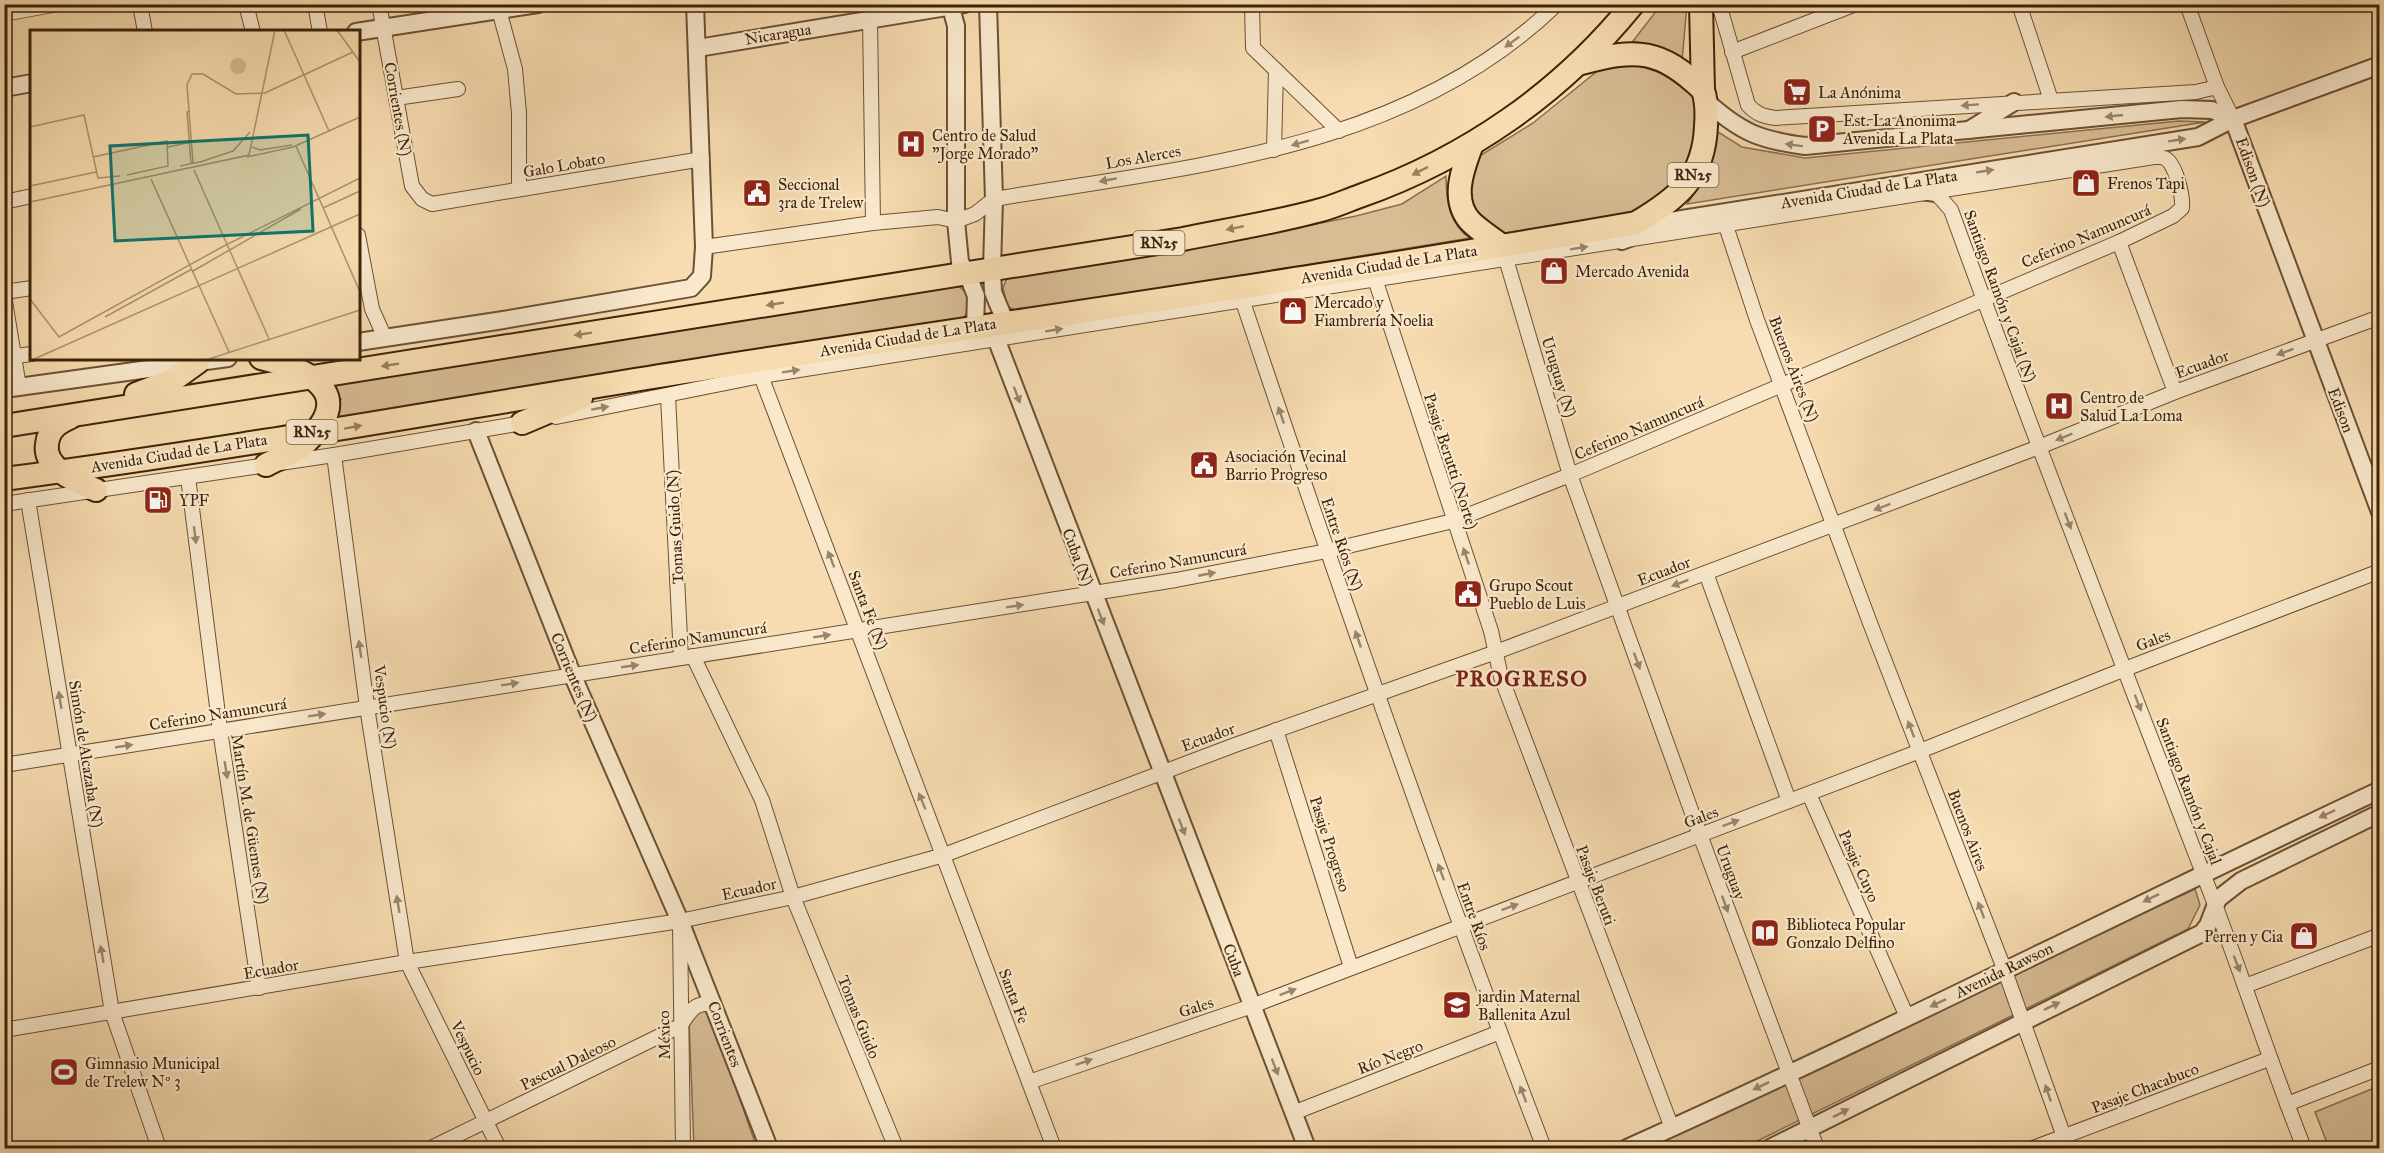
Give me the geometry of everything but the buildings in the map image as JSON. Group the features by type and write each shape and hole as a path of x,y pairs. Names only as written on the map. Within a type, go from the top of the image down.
{"highway":[{"name":"RN25","path":"993,263 1084,244 1183,239 1318,211 1400,182 1472,144 1517,114 1581,63 1633,4"},
{"name":"RN25","path":"1636,223 1664,206 1683,188 1700,166 1706,143 1701,4"},
{"path":"1581,63 1614,54 1640,53 1680,68 1705,96"},
{"path":"1472,144 1460,174 1461,205 1470,221 1504,252"},
{"name":"Avenida Ciudad de La Plata","path":"4,479 342,429 619,382 975,327 1001,331 1260,286 1504,252 1636,223"},
{"path":"4,426 833,294 884,274 963,268 993,263"},
{"path":"1243,302 1260,286 1307,290"},
{"path":"96,490 61,471 49,459 46,449 48,434 58,423 80,413 173,380 198,360"},
{"path":"266,465 300,447 316,432 327,414 328,402 324,389 312,378 292,366 269,360"},
{"path":"522,423 619,382"}],"street":[{"path":"4,14 58,4"},
{"path":"140,4 145,30"},
{"path":"246,4 252,30"},
{"path":"315,4 320,30"},
{"name":"Corrientes (N)","path":"379,4 412,186 422,199 432,204"},
{"path":"360,31 538,4"},
{"path":"360,342 691,288 702,276 704,247 695,4"},
{"name":"Cuba (N)","path":"988,4 994,199 993,292 1001,331 1092,593 1161,772"},
{"path":"1252,4 1253,48 1339,131"},
{"name":"Los Alerces","path":"956,221 975,214 994,199 1274,150 1394,112 1470,72 1536,24 1557,4"},
{"path":"1719,4 1748,105 1755,113 1775,118 2196,92 2217,87"},
{"path":"1732,52 1856,4"},
{"path":"2019,4 2051,100"},
{"name":"Edison (N)","path":"2187,4 2217,87 2233,119 2315,341"},
{"path":"955,5 956,221 963,268 976,297 975,327"},
{"name":"Nicaragua","path":"698,48 955,5"},
{"path":"500,10 515,69 519,113 519,189"},
{"path":"870,19 873,223"},
{"name":"Avenida Ciudad de La Plata","path":"1636,223 1676,220 2198,137 2233,119 2379,65"},
{"path":"1274,150 1276,70"},
{"path":"4,88 30,83"},
{"path":"396,98 458,89"},
{"path":"1705,96 1727,120 1753,136 1773,142 1805,146 2182,109 2212,110 2233,119"},
{"path":"1965,132 2014,102"},
{"name":"Avenida Ciudad de La Plata","path":"4,504 334,455 476,431 1001,331 1243,302 1375,279 1504,252 1622,241 2154,157 2164,157 2171,162 2182,197"},
{"name":"Galo Lobato","path":"432,204 702,159"},
{"path":"1889,186 1936,193"},
{"name":"Santiago Ramón y Cajal (N)","path":"1936,193 1951,210 2039,447"},
{"path":"4,202 30,196"},
{"name":"Ceferino Namuncurá","path":"4,765 1092,593 1327,551 1453,521 1570,475 2119,242 2173,216 2182,208 2182,197"},
{"path":"704,247 873,223 938,217 956,221"},
{"path":"1622,241 1676,220"},
{"name":"Buenos Aires (N)","path":"1725,223 1757,320 1834,525"},
{"path":"2119,242 2175,392"},
{"name":"Uruguay (N)","path":"1504,252 1570,475 1617,606"},
{"path":"360,256 365,310 385,338"},
{"name":"Pasaje Berutti (Norte)","path":"1375,279 1496,652"},
{"path":"30,288 4,293 15,356 12,388 198,360"},
{"name":"Entre Ríos (N)","path":"1243,302 1377,694"},
{"name":"Ecuador","path":"4,1030 406,962 681,921 793,897 944,855 1161,772 1496,652 2039,447 2175,392 2379,317"},
{"name":"Edison","path":"2315,341 2379,512"},
{"path":"15,356 30,354"},
{"name":"Santa Fe (N)","path":"761,376 906,761 944,855"},
{"name":"Tomas Guido (N)","path":"668,396 687,657 762,800 793,897"},
{"name":"Corrientes (N)","path":"476,431 572,674 681,921"},
{"name":"Santiago Ramón y Cajal","path":"2039,447 2215,906 2269,1059 2304,1149"},
{"name":"Vespucio (N)","path":"334,455 367,707 406,962"},
{"name":"Martín M. de Güemes (N)","path":"188,477 220,730 259,988"},
{"name":"Simón de Alcazaba (N)","path":"28,500 112,1012 159,1149"},
{"name":"Buenos Aires","path":"1834,525 2004,970 2066,1143"},
{"name":"Gales","path":"1029,1082 1252,1006 1809,794 2379,571"},
{"path":"1706,573 1789,801"},
{"name":"Uruguay","path":"1617,606 1817,1149"},
{"name":"Pasaje Beruti","path":"1496,652 1501,677 1521,735 1672,1128"},
{"name":"Entre Ríos","path":"1377,694 1460,926 1544,1149"},
{"name":"Pasaje Progreso","path":"1276,730 1351,967"},
{"name":"Cuba","path":"1161,772 1293,1113 1303,1148"},
{"name":"Avenida Rawson","path":"1627,1149 1907,1017 2379,789"},
{"name":"Pasaje Cuyo","path":"1809,794 1907,1017"},
{"path":"1770,1149 2202,933 2224,893 2241,881 2379,813"},
{"name":"Santa Fe","path":"944,855 1054,1149"},
{"name":"Tomas Guido","path":"793,897 896,1149"},
{"name":"Corrientes","path":"681,921 769,1149"},
{"name":"México","path":"681,921 680,1026 683,1149"},
{"path":"2202,933 2227,938"},
{"path":"2245,986 2379,934"},
{"name":"Vespucio","path":"406,962 499,1149"},
{"name":"Pascual Daleoso","path":"431,1149 680,1026 694,1007 702,1003 714,1004"},
{"name":"Río Negro","path":"1293,1113 1500,1032"},
{"name":"Pasaje Chacabuco","path":"2033,1149 2066,1143 2269,1059"},
{"path":"2287,1104 2379,1068"}],"shaded area":[{"path":"1661,5 1687,5 1682,61 1668,50 1633,41"},
{"path":"1624,63 1663,74 1696,98 1696,134 1686,163 1674,183 1642,211 1499,234 1469,207 1473,160 1533,123 1605,65"},
{"path":"2179,121 2205,122 1687,204 1706,169 1715,130 1742,147 1805,158"},
{"path":"1446,176 1448,202 1453,219 1463,233 1470,238 1018,312 1007,306 1003,288 1008,275 1201,247 1356,216 1402,204"},
{"path":"954,283 966,292 969,308 962,321 333,424 341,399 328,383"},
{"path":"2195,889 2200,905 2188,929 1743,1148 1641,1148"},
{"path":"708,1009 757,1148 694,1148 689,1020 698,1010"},
{"path":"2379,1086 2379,1148 2329,1148 2315,1112"}],"place":[{"name":"La Anónima","path":"1797,92"},
{"name":"Est. La Anonima Avenida La Plata","path":"1822,129"},
{"name":"Centro de Salud \"Jorge Morado\"","path":"911,144"},
{"name":"Frenos Tapi","path":"2086,183"},
{"name":"Seccional 3ra de Trelew","path":"757,193"},
{"name":"Mercado Avenida","path":"1554,271"},
{"name":"Mercado y Fiambrería Noelia","path":"1293,311"},
{"name":"Centro de Salud La Loma","path":"2059,406"},
{"name":"Asociación Vecinal Barrio Progreso","path":"1204,465"},
{"name":"YPF","path":"158,500"},
{"name":"Grupo Scout Pueblo de Luis","path":"1468,594"},
{"name":"Biblioteca Popular Gonzalo Delfino","path":"1765,933"},
{"name":"Perren y Cia","path":"2304,936"},
{"name":"jardin Maternal Ballenita Azul","path":"1457,1005"},
{"name":"Gimnasio Municipal de Trelew Nº 3","path":"64,1072"}],"district":[{"name":"PROGRESO","path":"1522,678"}]}
